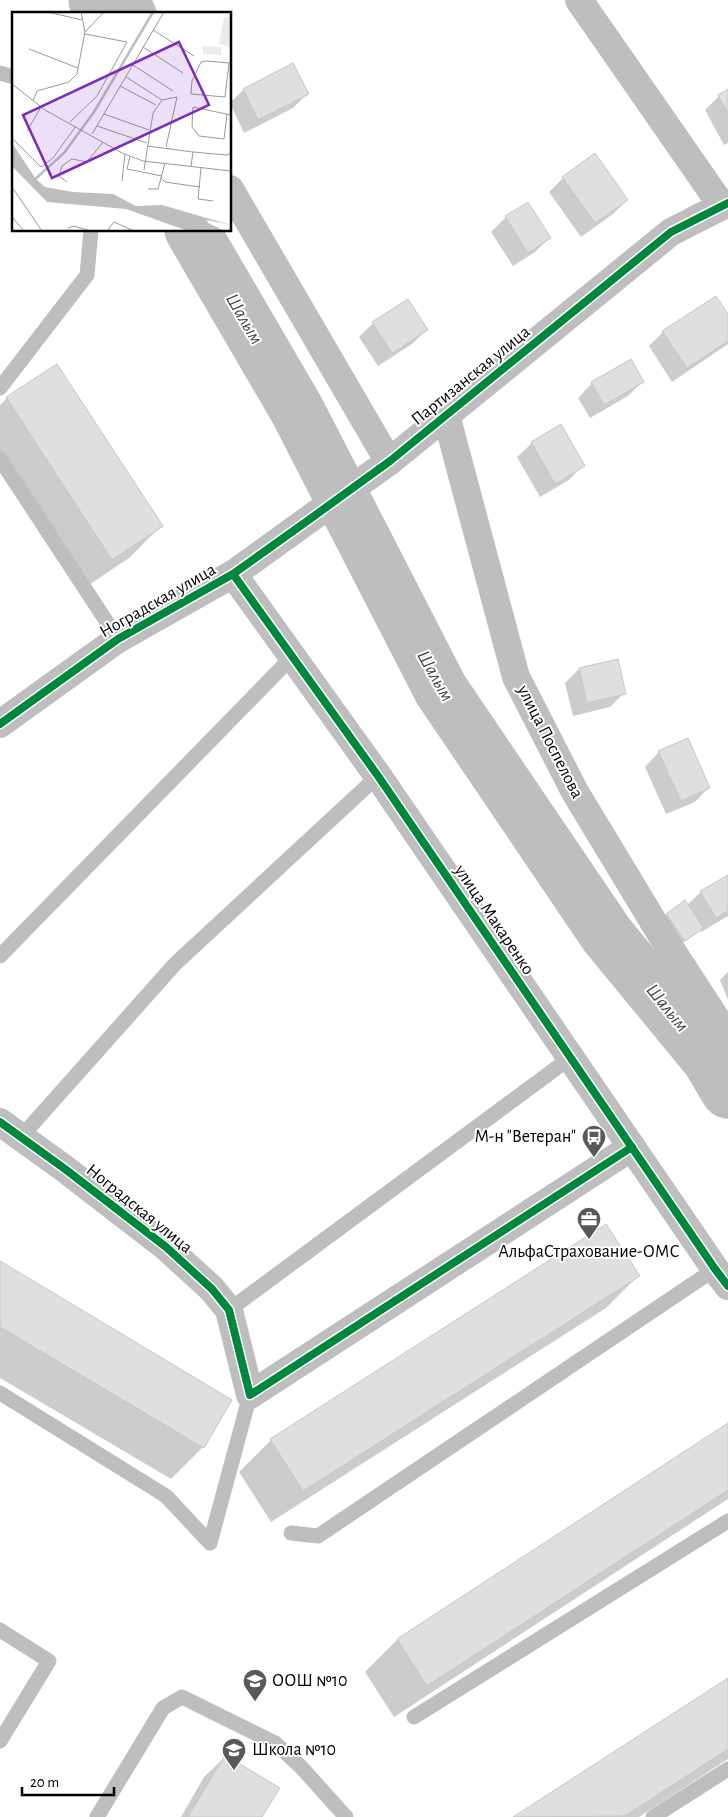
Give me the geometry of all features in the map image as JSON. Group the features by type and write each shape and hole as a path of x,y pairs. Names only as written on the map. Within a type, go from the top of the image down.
{"street":[{"path":"137,0 142,12"},
{"path":"578,0 725,205"},
{"path":"231,191 389,462"},
{"name":"Партизанская улица","path":"233,574 389,462 671,232 725,205"},
{"name":"улица Поспелова","path":"446,415 516,677 575,792 659,931 728,1037"},
{"name":"Ноградская улица","path":"0,724 118,640 233,574"},
{"name":"улица Макаренко","path":"233,574 378,776 721,1278"},
{"name":"Ноградская улица","path":"10,1129 166,1247 212,1289 229,1310 250,1396"},
{"path":"250,1396 632,1147"}],"lane":[{"path":"0,388 87,275 91,231"},
{"path":"0,459 118,640"},
{"path":"0,956 293,656"},
{"path":"10,1129 175,964 378,776"},
{"path":"229,1310 570,1058"},
{"path":"291,1533 318,1536 721,1278"},
{"path":"0,1393 166,1496 210,1543 250,1396"},
{"path":"414,1717 728,1521"},
{"path":"0,1630 49,1661 0,1741"},
{"path":"97,1817 163,1708 182,1697 275,1744 302,1768 346,1817"},
{"path":"653,1817 728,1770"}],"building":[{"path":"293,63 309,94 258,120 243,89"},
{"path":"728,89 728,113 718,95"},
{"path":"595,153 628,200 595,223 562,177"},
{"path":"528,202 551,238 528,253 505,216"},
{"path":"716,296 728,314 728,341 687,368 662,331"},
{"path":"408,299 428,330 392,353 372,322"},
{"path":"631,359 644,382 604,405 591,382"},
{"path":"57,364 163,526 112,560 6,397"},
{"path":"561,424 585,466 555,484 531,442"},
{"path":"618,659 626,694 587,703 579,668"},
{"path":"688,738 710,788 681,801 658,751"},
{"path":"728,875 728,911 716,918 700,891"},
{"path":"685,900 704,928 685,941 666,914"},
{"path":"606,1224 640,1276 303,1491 270,1439"},
{"path":"0,1261 232,1400 204,1448 0,1327"},
{"path":"728,1423 728,1490 427,1686 397,1639"},
{"path":"728,1678 728,1749 625,1816 513,1817"},
{"name":"Школа №10","path":"225,1755 280,1788 262,1817 188,1817"}],"waterway":[{"name":"Шалым","path":"96,0 99,12"},
{"name":"Шалым","path":"193,231 297,410 441,690 607,935 709,1059 728,1091"}],"cycle path":[{"path":"0,724 118,639 233,574 310,519 390,461 671,232 728,203"},
{"path":"233,574 378,776 728,1286"},
{"path":"0,1122 65,1169 166,1247 212,1289 229,1310 250,1395 632,1147"}],"place":[{"name":"М-н \"Ветеран\"","path":"594,1158"},
{"name":"АльфаСтрахование-ОМС","path":"589,1240"},
{"name":"ООШ №10","path":"255,1702"},
{"name":"Школа №10","path":"234,1771"}]}
